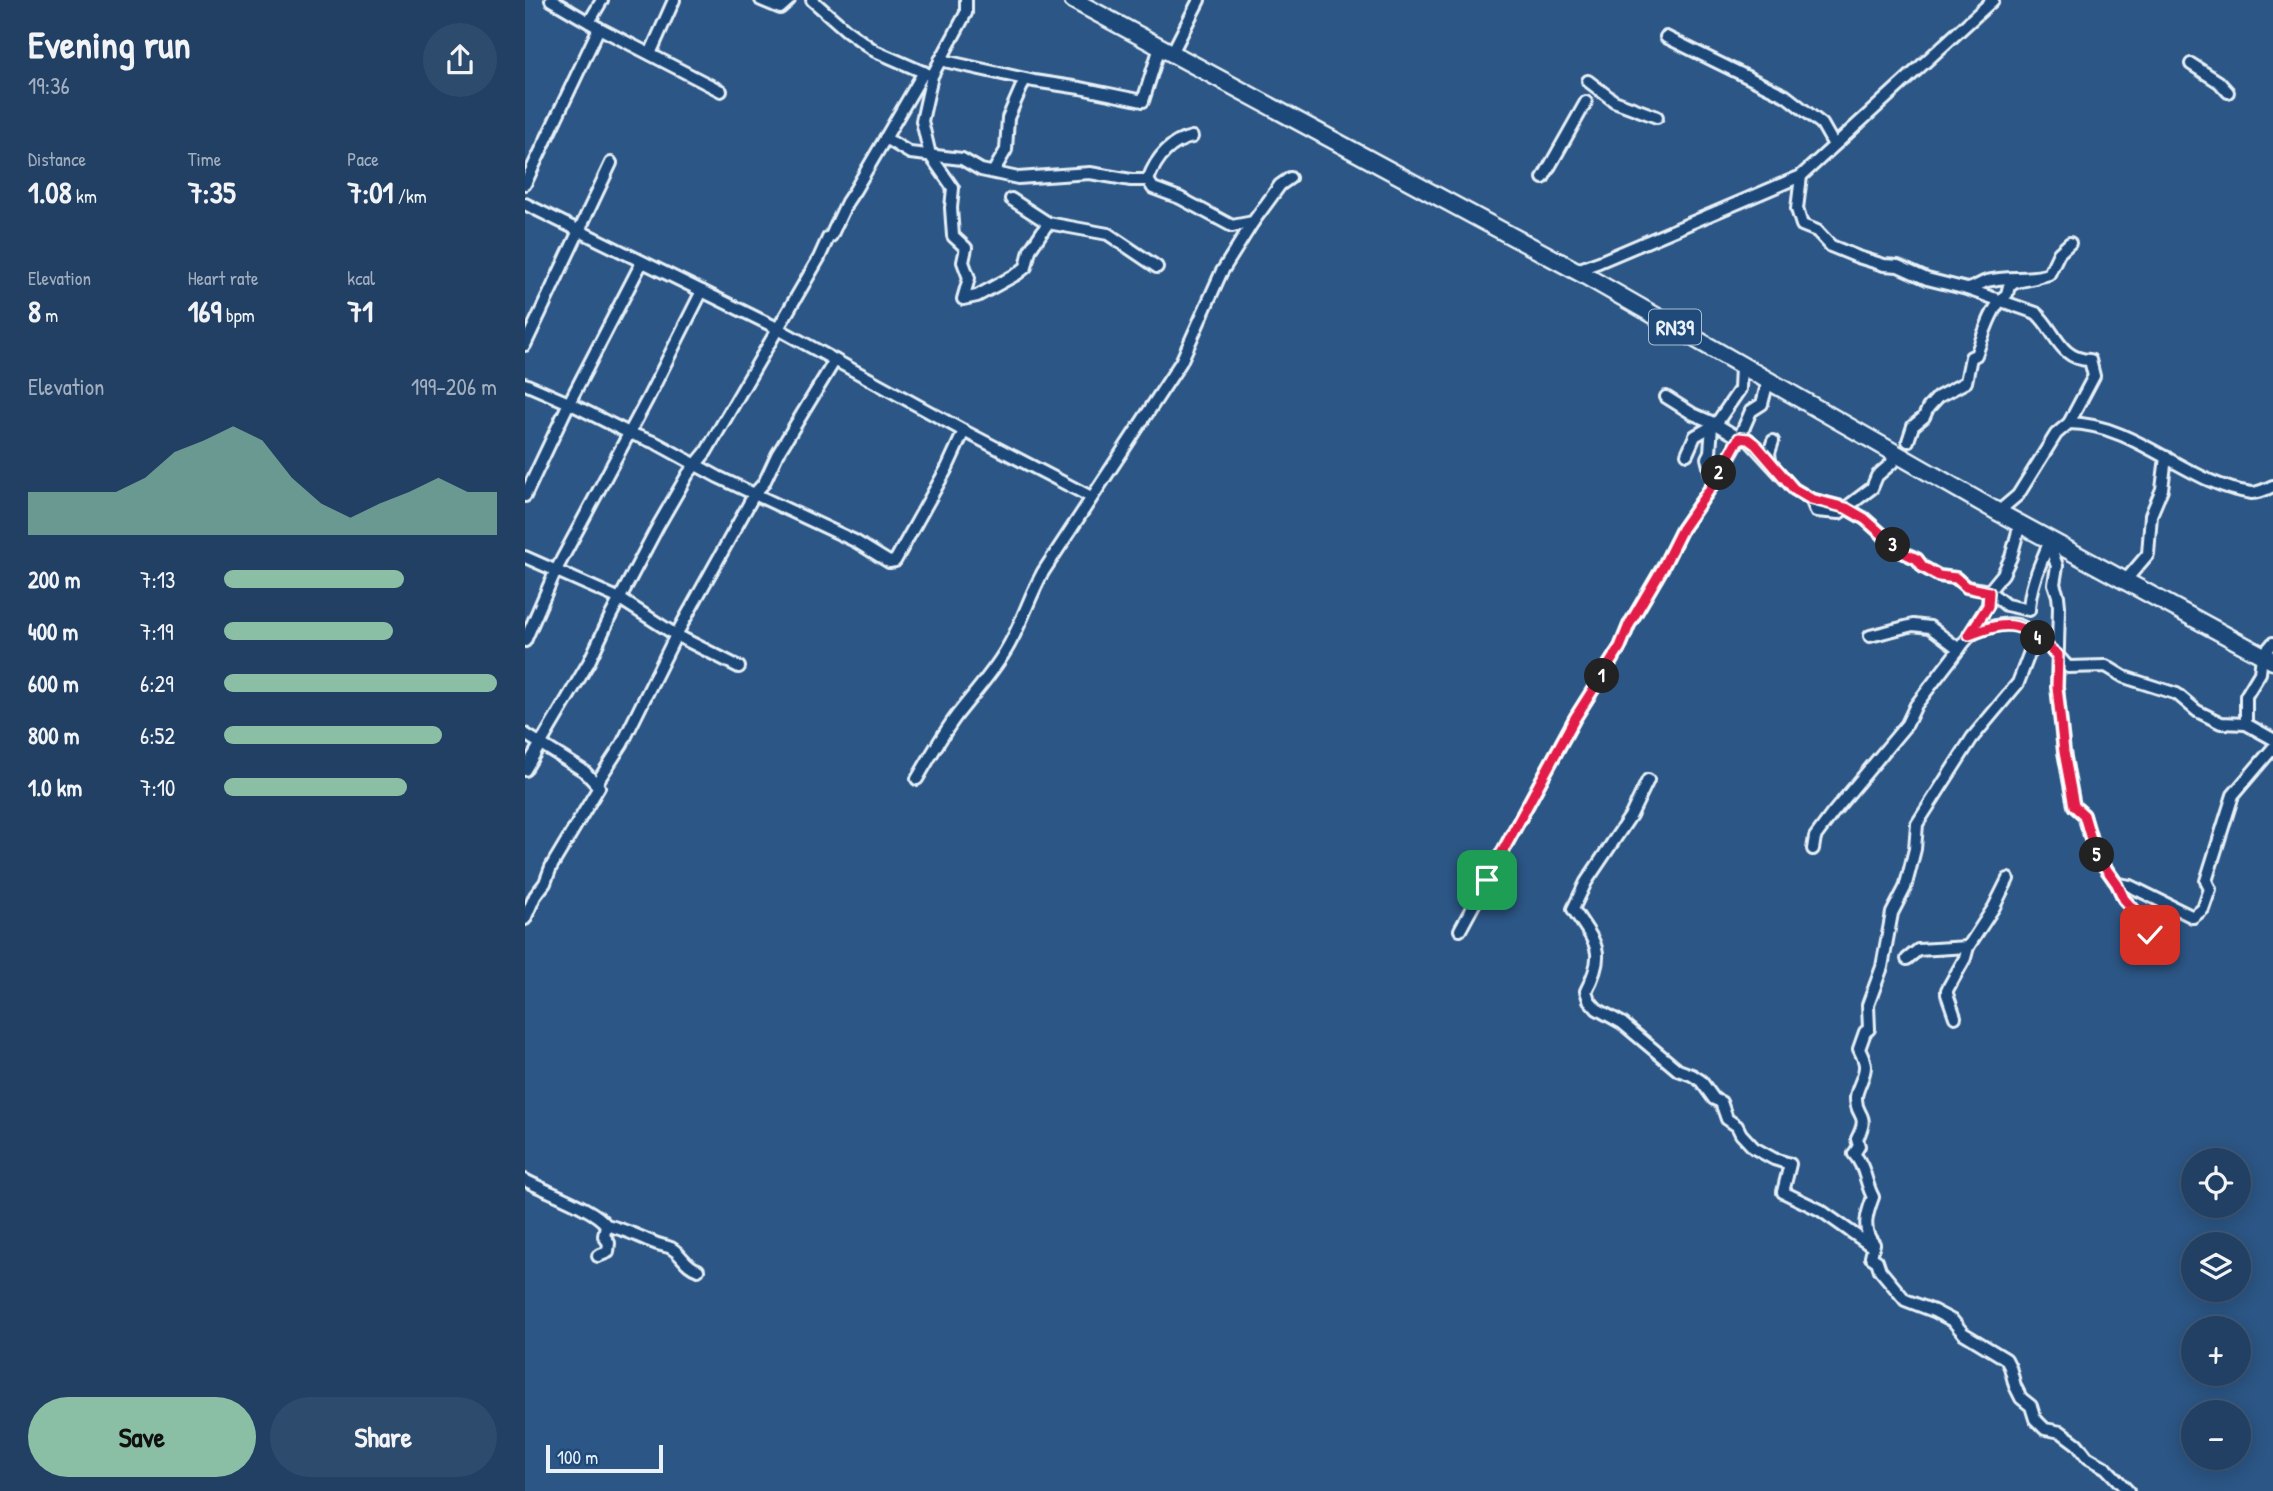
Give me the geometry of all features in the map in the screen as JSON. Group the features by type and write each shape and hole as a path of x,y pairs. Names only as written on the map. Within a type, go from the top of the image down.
{"highway":[{"name":"RN39","path":"1073,0 1574,271 2045,540 2270,653"}],"street":[{"path":"551,0 721,90"},
{"path":"525,184 594,25 601,0"},
{"path":"650,54 674,0"},
{"path":"761,0 780,8 789,0"},
{"path":"812,0 875,51 928,74"},
{"path":"525,770 585,670 658,526 688,474 706,453 885,138 940,60 966,13 966,0"},
{"path":"940,60 1143,101 1166,50 1199,0"},
{"path":"1574,271 1801,176 1993,0"},
{"path":"1665,37 1786,96 1822,124 1834,145"},
{"path":"2191,64 2228,92"},
{"path":"928,74 922,121 930,155 953,188 953,236 966,248 963,262 968,278 963,299 977,296 1025,267 1030,250 1048,223"},
{"path":"993,172 1006,150 1009,118 1025,79"},
{"path":"1588,81 1614,101 1657,117"},
{"path":"1543,178 1586,102"},
{"path":"1148,180 1154,163 1171,145 1192,137"},
{"path":"885,138 910,153 962,159 981,170 1018,178 1090,173 1148,180"},
{"path":"525,345 611,163"},
{"path":"1801,176 1797,209 1802,225 1817,231 1831,246 1884,265 1899,266 1927,279 1967,289 2036,313 2059,345 2080,359 2090,360 2094,376 2069,423 2056,434 2018,495 1998,512"},
{"path":"917,779 936,746 1007,648 1042,572 1181,362 1221,273 1253,222 1280,185 1290,178"},
{"path":"1148,180 1153,188 1180,198 1232,226 1253,222"},
{"path":"1011,199 1048,223 1108,234 1157,267"},
{"path":"525,204 777,328 1091,497"},
{"path":"1909,441 1913,426 1924,417 1938,397 1966,382 1971,357 1976,355 1985,327 1999,300 2007,294 2009,286 2049,274 2059,253 2070,243"},
{"path":"525,496 569,402 642,262"},
{"path":"1967,289 1986,281 2014,277 2035,278"},
{"path":"525,641 556,569 702,291"},
{"path":"596,784 618,752 676,635 755,493 764,483 777,455 835,360"},
{"path":"1687,454 1695,436 1711,427 1740,389 1741,366"},
{"path":"1460,930 1575,718 1620,647 1629,625 1682,529 1716,480 1751,411 1762,404 1768,381"},
{"path":"525,384 656,443 718,477 855,541 889,562 895,561 947,468 964,431"},
{"path":"1666,397 1711,427 1748,439 1794,489 1811,499 1846,508 1865,519 1902,552 1917,559 1923,567 1939,576 1956,578 1966,587 1989,592 2006,605 2029,610 2032,585 2045,540"},
{"path":"2069,423 2089,424 2116,433 2217,484 2255,493 2273,486"},
{"path":"1711,427 1710,452 1707,458 1711,474 1716,480"},
{"path":"1770,461 1769,453 1773,441"},
{"path":"1846,508 1872,488 1877,475 1892,463 1893,452"},
{"path":"2125,581 2148,554 2151,515 2162,489 2166,457"},
{"path":"1813,849 1815,837 1907,724 1916,705 1988,606 1989,592 2003,574 2011,557 2020,524"},
{"path":"2045,540 2057,566 2054,584 2058,596 2057,687 2064,752 2074,806 2084,815 2095,853 2133,909 2135,918 2150,935"},
{"path":"525,557 620,599 676,635 739,667"},
{"path":"1969,635 2001,624 2017,625 2036,636 2068,667 2106,666 2124,677 2177,694 2197,710 2221,723 2246,724 2273,739"},
{"path":"1870,636 1913,625 1930,627 1959,649"},
{"path":"2036,636 2018,683 1972,738 1917,824 1915,849 1905,888 1892,913 1882,967 1868,1004 1869,1029 1865,1032 1859,1049 1865,1064 1856,1098 1864,1119 1857,1139 1859,1146 1854,1154 1860,1161 1867,1177 1867,1188 1873,1197 1865,1219 1869,1239 1874,1244 1871,1257 1877,1261 1880,1270 1905,1300 1953,1321 1963,1333 2005,1359 2015,1386 2021,1398 2031,1406 2035,1419 2045,1429 2061,1432 2077,1444 2087,1457 2106,1468 2128,1491"},
{"path":"2246,724 2246,696 2270,653"},
{"path":"525,734 584,771 599,787 551,867 545,883 535,895 525,919"},
{"path":"2117,884 2130,886 2193,917 2203,909 2210,889 2206,881 2232,795 2273,748"},
{"path":"1648,780 1631,815 1586,882 1573,909 1595,942 1598,954 1596,972 1586,991 1589,1000 1597,1009 1622,1023 1678,1070 1701,1081 1714,1099 1721,1102 1727,1119 1737,1126 1754,1148 1790,1164 1783,1192 1820,1210 1874,1248"},
{"path":"1955,1017 1947,990 1965,958 1968,947 1994,908 2008,879"},
{"path":"1907,959 1918,950 1968,947"},
{"path":"525,1180 603,1219 606,1225 604,1236 609,1243 608,1252 599,1256"},
{"path":"606,1225 625,1228 671,1248 692,1268 698,1270"}],"route":[{"path":"1487,880 1575,718 1620,647 1629,625 1682,529 1714,483 1739,438 1748,439 1756,445 1794,489 1811,499 1846,508 1865,519 1902,552 1917,559 1923,567 1939,576 1956,578 1966,587 1989,592 1988,606 1969,635 2001,624 2017,625 2036,636 2058,655 2057,687 2064,752 2074,806 2084,815 2095,853 2133,909 2135,918 2150,935"}]}
